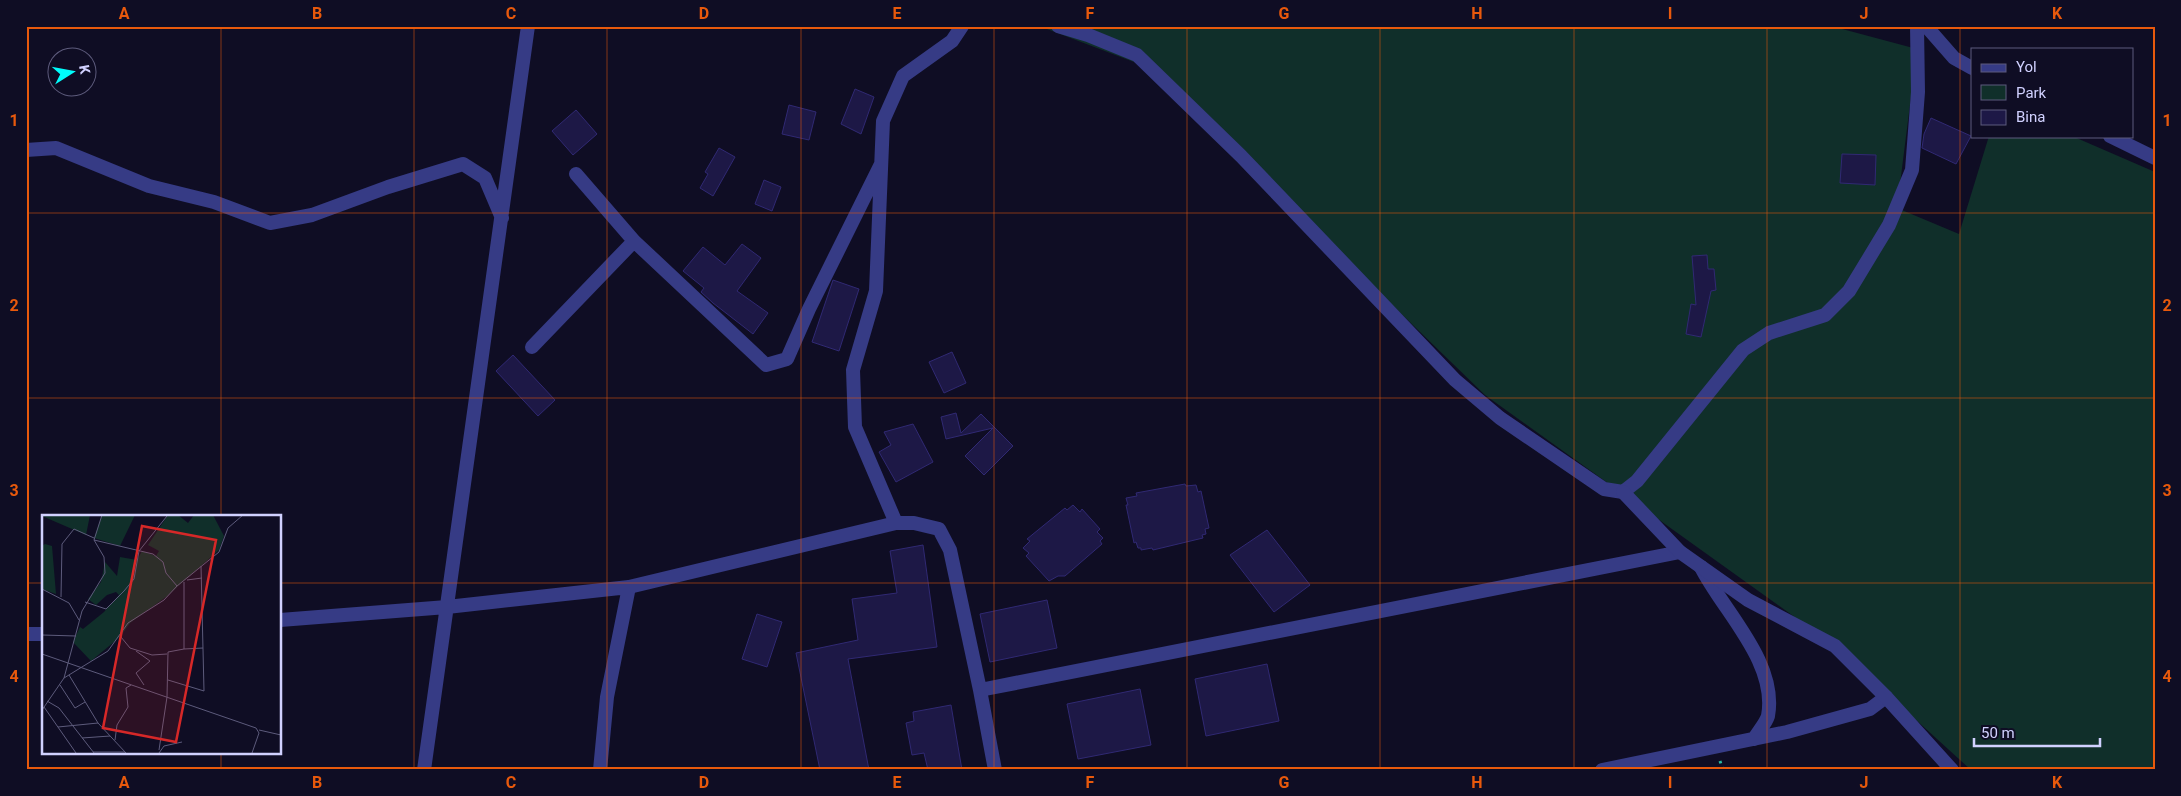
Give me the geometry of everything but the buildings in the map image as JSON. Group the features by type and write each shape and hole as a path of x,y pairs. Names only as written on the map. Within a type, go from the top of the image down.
{"street":[{"path":"424,770 528,26"},
{"path":"896,523 855,427 853,370 876,291 883,121 903,76 952,41 962,26"},
{"path":"1058,26 1088,35 1137,55 1241,156 1455,380 1500,418 1604,489 1623,492 1680,552 1748,600 1835,646 1886,697 1952,770"},
{"path":"1623,492 1637,480 1743,350 1769,333 1826,315 1849,291 1889,225 1912,170 1918,92 1917,26"},
{"path":"1926,26 1954,58 1971,67"},
{"path":"2114,138 2155,158"},
{"path":"26,150 56,148 149,186 214,202 270,223 312,215 388,187 462,164 485,178 502,219"},
{"path":"576,174 634,241 766,365 788,359 809,309 881,164"},
{"path":"532,347 634,241"},
{"path":"281,620 447,607 629,587 896,523 914,523 938,529 950,550 995,770"},
{"path":"980,690 1680,552"},
{"path":"1701,566 1712,589 1745,634 1767,683 1768,717 1754,739"},
{"path":"600,770 607,697 629,587"},
{"path":"26,634 42,634"},
{"path":"1602,770 1787,732 1870,709 1886,697"}],"green space":[{"path":"1039,26 1831,26 1917,49 1897,208 1959,234 1988,138 2077,138 2155,172 2155,770 1971,770 1835,646 1485,395 1147,67"}]}
